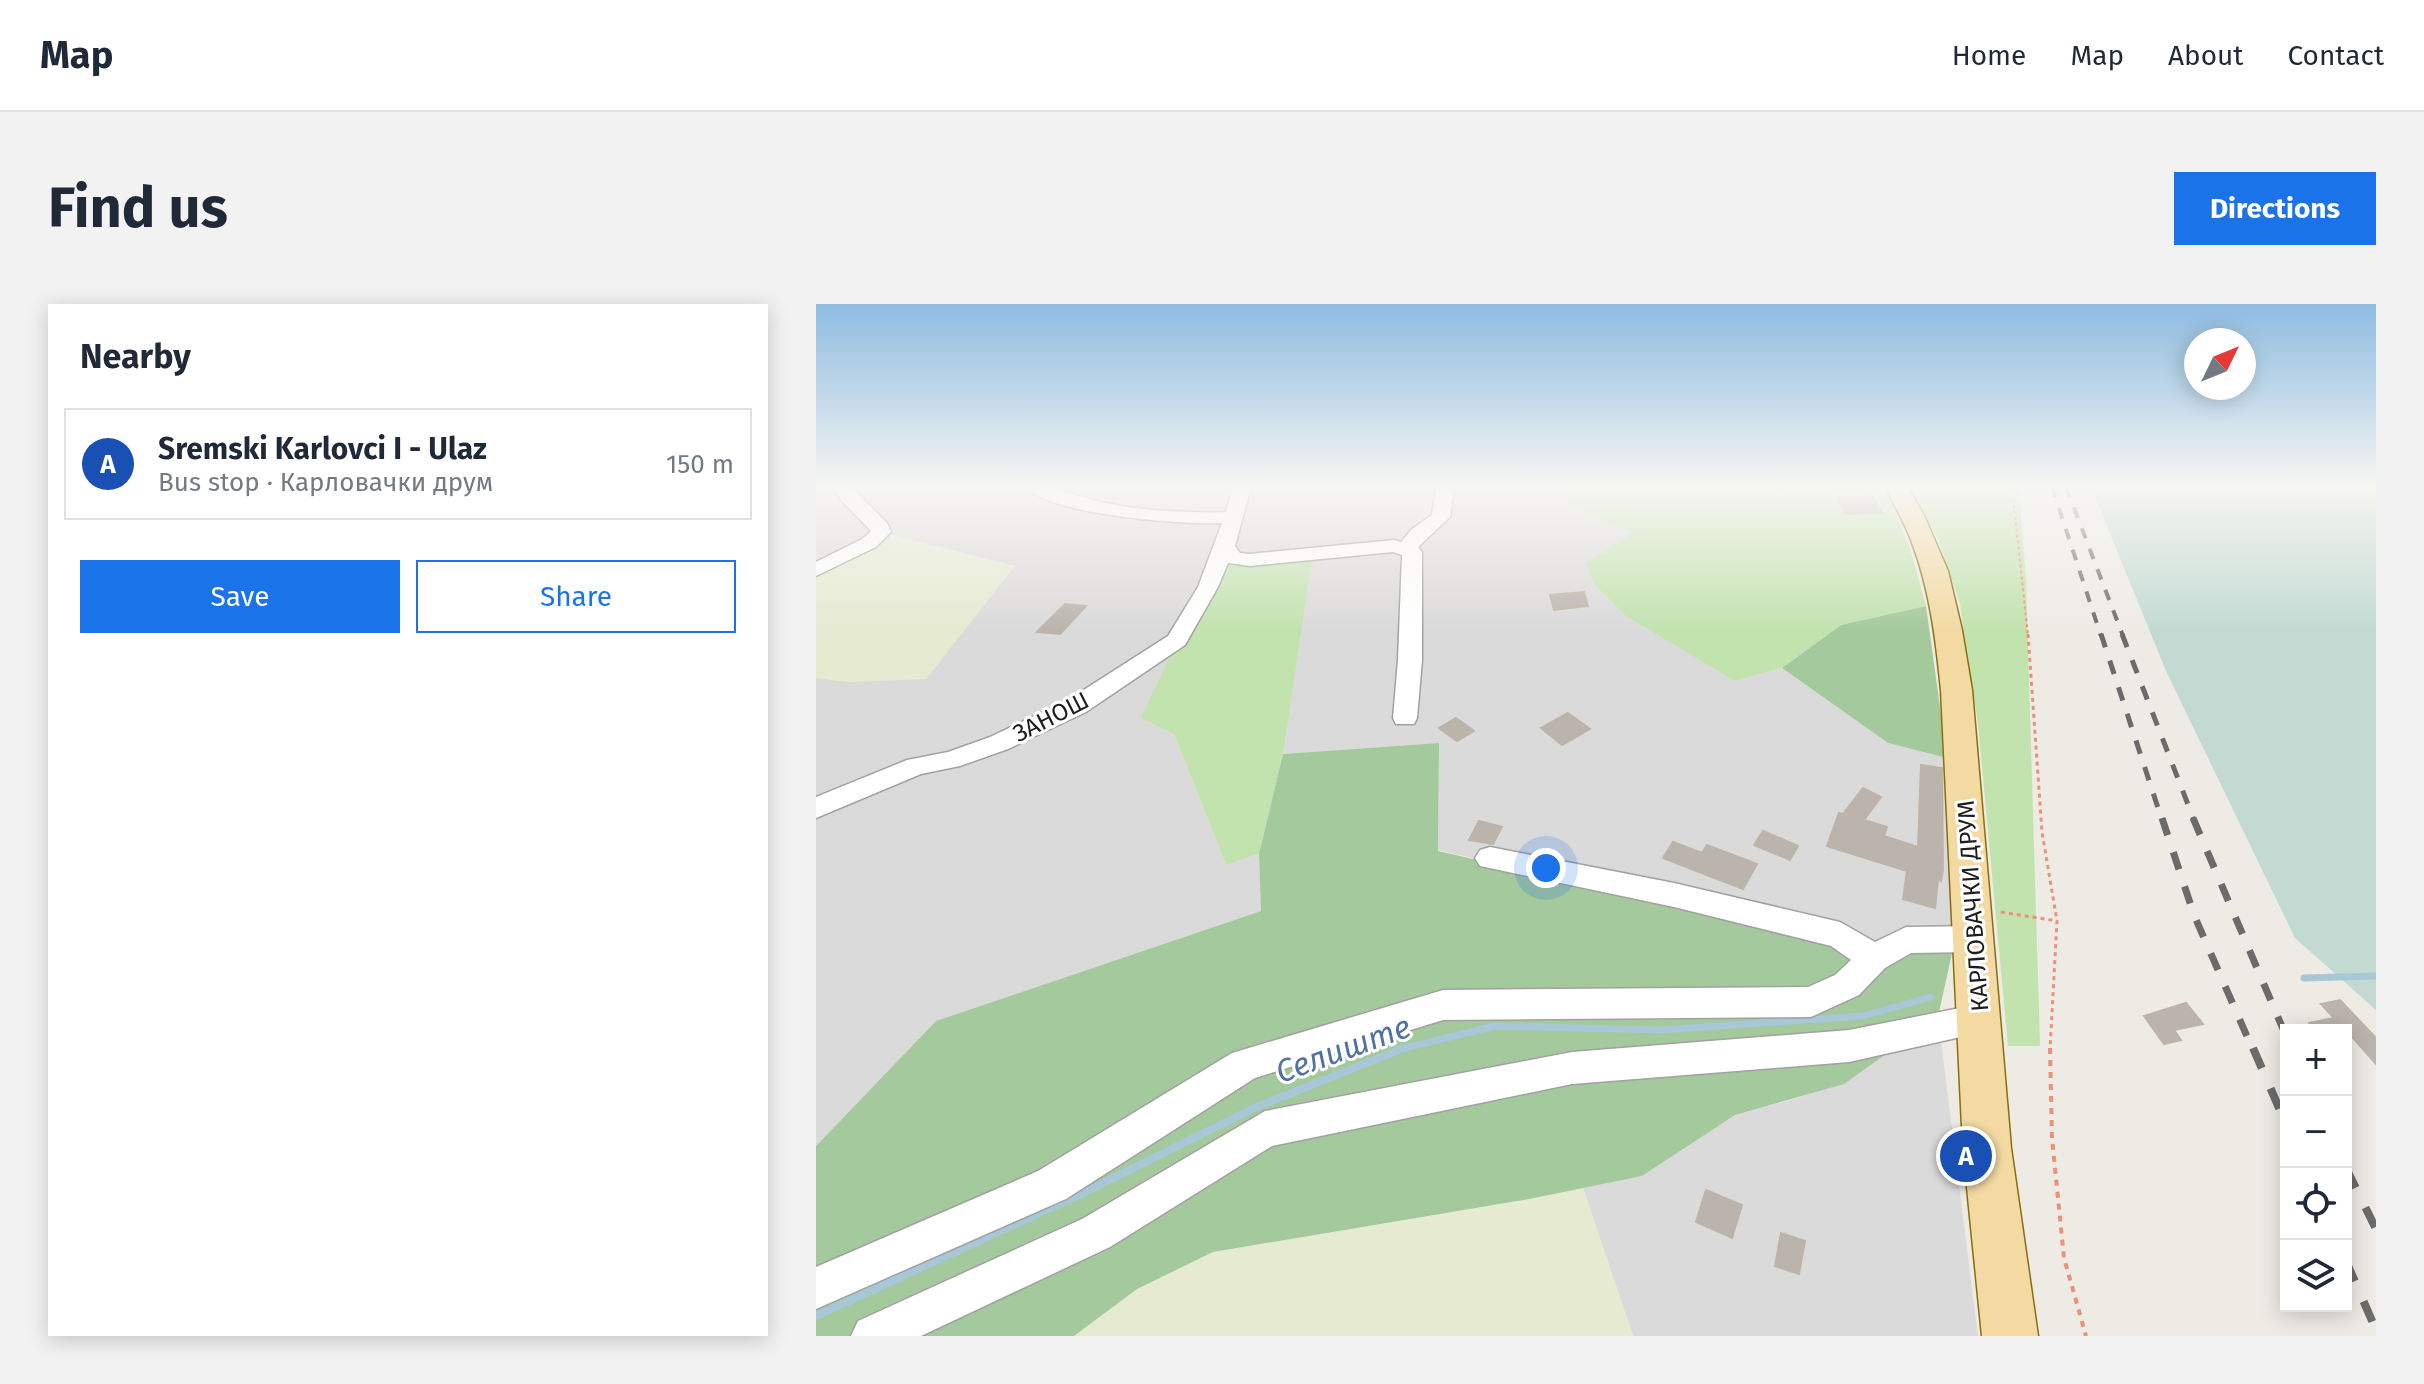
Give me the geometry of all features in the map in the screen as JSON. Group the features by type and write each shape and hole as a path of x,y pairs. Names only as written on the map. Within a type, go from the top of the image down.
{"main road":[{"name":"КАРЛОВАЧКИ ДРУМ","path":"1920,535 1931,556 1943,600 1961,722 1987,1148 2010,1336"}],"street":[{"path":"816,570 869,543 878,535"},
{"name":"ЗАНОШ","path":"816,808 916,766 951,760 999,743 1077,706 1126,675 1177,640 1200,603 1228,535"},
{"path":"1407,548 1417,535"},
{"path":"1225,546 1226,553 1235,559 1250,560 1394,546 1407,548"},
{"path":"1405,718 1410,660 1412,557 1407,548"},
{"path":"1490,858 1674,895 1840,935 1874,958"},
{"path":"816,1288 1052,1185 1245,1065 1443,1005 1811,1002 1847,985 1874,958 1906,940 1974,923"},
{"path":"873,1336 1096,1233 1265,1129 1572,1068 1849,1046 1980,1019"}],"path":[{"path":"2018,535 2025,588 2042,832 2057,921 2050,1043 2052,1138 2064,1258 2086,1336"},
{"path":"1974,923 2057,921"}],"shaded area":[{"path":"816,535 1636,535 1735,681 1782,668 1888,743 1947,758 1952,953 1865,943 1768,926 1438,850 1439,743 1283,754 1311,559 1174,734 1226,865 1259,854 1261,911 936,1021 816,1146 816,678 850,682 1014,566 955,552 816,574"},
{"path":"2111,535 2376,535 2376,1010 2295,938 2166,671"},
{"path":"1938,1017 1978,1336 1633,1336 1583,1188 1642,1176 1735,1115 1804,1096"}],"green space":[{"path":"887,535 1015,566 926,679 850,682 816,678 816,574"},
{"path":"1631,535 1905,535 1926,606 1841,625 1782,668 1735,681 1626,616 1595,585 1586,563"},
{"path":"2023,535 2040,1046 2008,1046 1978,724 1960,604 1937,536"},
{"path":"1312,559 1283,754 1259,854 1226,865 1174,734 1141,718 1172,652 1223,565"},
{"path":"1926,606 1947,758 1888,743 1782,668 1841,625"},
{"path":"1439,743 1438,851 1758,922 1952,953 1938,1017 1844,1084 1735,1115 1642,1176 1529,1199 1213,1252 1137,1289 1074,1336 816,1336 816,1146 936,1021 1261,911 1259,854 1283,754"},
{"path":"1583,1188 1633,1336 1074,1336 1137,1289 1213,1252"}],"building":[{"path":"1584,592 1588,606 1554,610 1550,595"},
{"path":"1065,604 1086,606 1060,634 1037,632"},
{"path":"1568,713 1590,729 1562,745 1541,728"},
{"path":"1456,718 1474,731 1457,741 1439,728"},
{"path":"1921,765 1942,768 1943,870 1941,881 1938,880 1935,908 1903,899 1907,871 1827,846 1839,813 1843,814 1863,788 1881,797 1864,820 1887,827 1884,836 1918,847"},
{"path":"1479,821 1502,827 1493,844 1469,840"},
{"path":"1763,831 1798,846 1790,860 1754,845"},
{"path":"1673,842 1702,853 1707,845 1757,864 1743,889 1663,858"},
{"path":"2340,1000 2376,1038 2376,1064 2352,1037 2352,1024 2309,1024 2334,1018 2321,1004"},
{"path":"2186,1003 2203,1024 2174,1030 2181,1040 2164,1044 2144,1016"},
{"path":"1706,1190 1742,1205 1732,1238 1696,1222"},
{"path":"1781,1233 1805,1241 1799,1274 1775,1266"}],"waterway":[{"name":"Селиште","path":"2304,978 2376,976"},
{"name":"Селиште","path":"1402,1049 1495,1026 1661,1030 1863,1016 1931,997"},
{"name":"Селиште","path":"816,1316 1085,1192 1254,1108 1402,1049"},
{"name":"Селиште","path":"1397,1050 1402,1049"}],"railway":[{"path":"2068,535 2101,636"},
{"path":"2084,535 2123,636"},
{"path":"2101,634 2162,820"},
{"path":"2122,634 2194,820"},
{"path":"2162,818 2194,915 2253,1050"},
{"path":"2193,818 2281,1024"},
{"path":"2253,1048 2280,1110"},
{"path":"2352,1180 2376,1229"},
{"path":"2352,1275 2376,1330"}],"place":[{"name":"Sremski Karlovci I - Ulaz","path":"1966,1156"}]}
